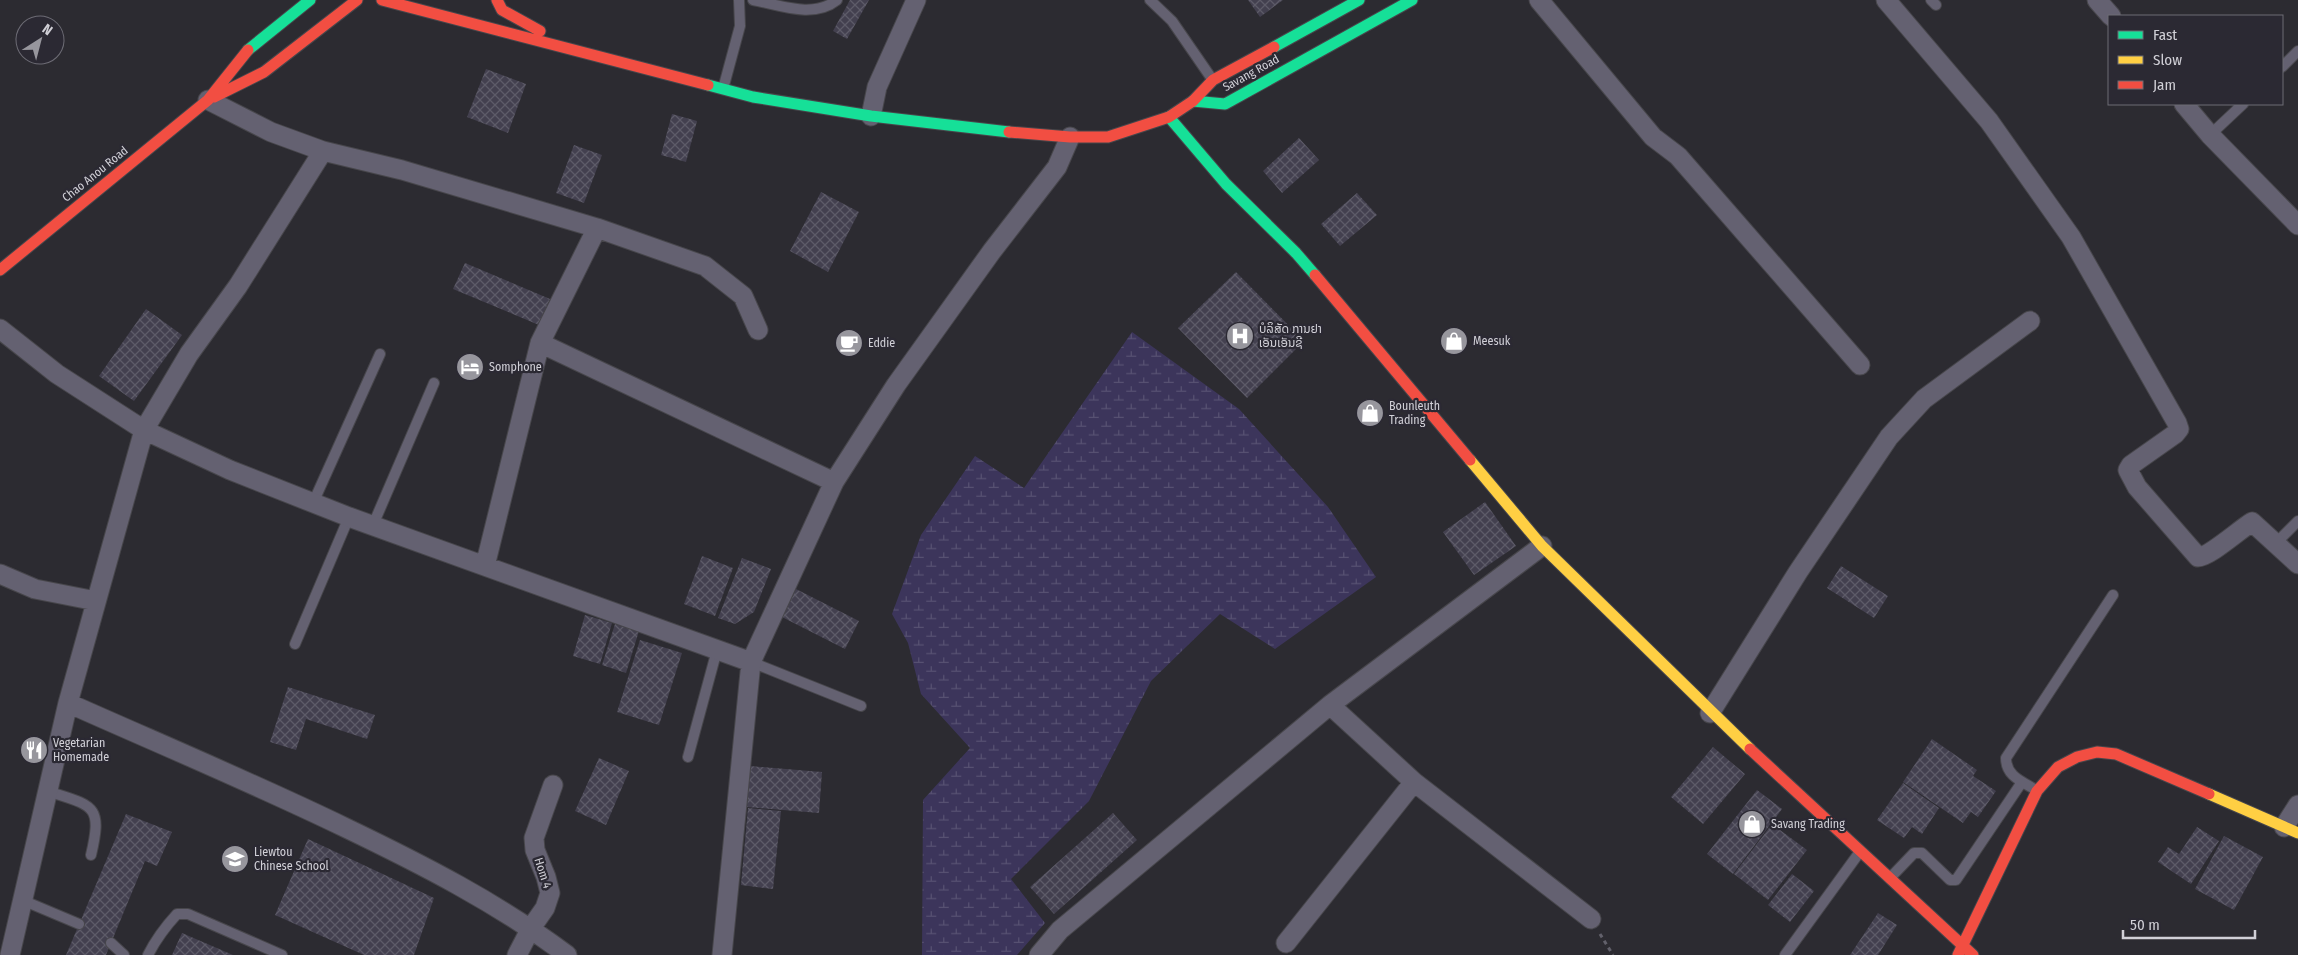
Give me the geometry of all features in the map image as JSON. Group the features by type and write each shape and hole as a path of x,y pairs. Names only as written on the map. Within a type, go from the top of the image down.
{"main road":[{"name":"Chao Anou Road","path":"208,100 243,54 310,0"},
{"name":"Chao Anou Road","path":"0,270 208,100 264,72 357,0"},
{"path":"382,0 723,90 753,97 871,116 1005,132 1070,137 1108,137 1169,117 1193,101"},
{"path":"497,0 502,10 525,24 600,58"},
{"name":"Savang Road","path":"1193,101 1213,80 1359,0"},
{"name":"Savang Road","path":"1193,101 1225,104 1412,0"},
{"path":"1169,117 1226,184 1296,252 1542,546 1710,713 1889,879 1960,950 1973,955"},
{"path":"1960,950 2037,791 2058,768 2077,757 2097,752 2116,754 2291,830"}],"street":[{"path":"871,116 877,87 916,0"},
{"path":"1539,0 1653,136 1678,156 1860,364"},
{"path":"1886,0 1989,121 2071,237 2177,423 2179,429 2175,434 2146,454 2128,470 2137,487 2198,557 2205,557 2252,522 2298,564"},
{"path":"2097,0 2110,15"},
{"path":"208,100 271,132 323,150 402,170 596,228 705,266 743,296 758,330"},
{"path":"2185,105 2210,135 2298,225"},
{"path":"722,955 751,662 834,482 896,385 992,251 1057,166 1070,137"},
{"path":"10,955 68,703 144,430 189,354 238,286 323,150"},
{"path":"485,566 540,343 596,228"},
{"path":"1710,713 1798,572 1890,436 1924,399 2030,321"},
{"path":"0,329 57,374 144,430 230,470 349,517 751,662"},
{"path":"540,343 834,482"},
{"path":"1039,955 1060,930 1330,705 1542,546"},
{"path":"0,574 35,589 96,601"},
{"path":"68,703 304,808 424,865 531,928 566,955"},
{"path":"1330,705 1414,782 1591,919"},
{"path":"1286,943 1414,782"},
{"name":"Hom 4","path":"517,955 531,928 545,908 550,893 535,850 534,838 552,785"},
{"path":"2291,830 2298,805"}],"lane":[{"path":"723,90 740,26 739,0"},
{"path":"753,0 808,11 832,4 837,0"},
{"path":"1150,0 1172,21 1213,80"},
{"path":"2283,65 2298,51"},
{"path":"2210,135 2242,105"},
{"path":"313,503 380,354"},
{"path":"373,525 434,384"},
{"path":"295,644 349,517"},
{"path":"2276,543 2298,521"},
{"path":"2037,791 2010,774 2006,767 2006,758 2113,595"},
{"path":"688,757 717,650"},
{"path":"751,662 861,706"},
{"path":"1889,879 1914,853 1922,853 1950,880 1956,880 2022,782"},
{"path":"47,791 81,802 95,815 98,826 90,855"},
{"path":"1786,955 1859,853"},
{"path":"22,900 79,924"},
{"path":"148,955 157,937 177,914 188,914 282,955"},
{"path":"111,943 124,955"}],"path":[{"path":"1591,919 1613,955"}],"green space":[{"path":"1132,332 1239,409 1328,507 1376,577 1275,649 1220,614 1151,681 1089,801 1011,879 1045,923 1017,955 922,955 923,800 970,748 921,694 908,643 892,614 921,535 975,456 1024,488"}],"building":[{"path":"850,0 869,0 847,39 833,31"},
{"path":"1248,0 1283,0 1260,17"},
{"path":"486,69 526,84 508,133 467,117"},
{"path":"672,114 697,121 686,162 661,155"},
{"path":"1299,138 1319,160 1282,193 1263,171"},
{"path":"574,145 602,155 584,203 556,193"},
{"path":"821,192 859,212 828,272 790,251"},
{"path":"1357,193 1377,215 1340,246 1321,224"},
{"path":"465,263 550,299 539,325 453,289"},
{"path":"1236,272 1304,341 1247,398 1178,328"},
{"path":"146,309 182,335 134,401 99,376"},
{"path":"1485,502 1516,546 1474,575 1443,532"},
{"path":"702,556 733,568 715,616 684,604"},
{"path":"742,558 771,569 754,612 735,624 718,618"},
{"path":"1841,566 1888,596 1874,618 1827,588"},
{"path":"796,589 859,621 845,649 782,617"},
{"path":"585,615 612,623 600,664 573,656"},
{"path":"615,624 639,631 626,673 602,665"},
{"path":"640,640 682,653 659,725 617,712"},
{"path":"288,687 375,715 367,739 306,719 296,750 270,742"},
{"path":"1932,739 1977,770 1973,776 1996,791 1978,817 1971,812 1963,823 1903,782"},
{"path":"1713,747 1745,774 1703,824 1671,797"},
{"path":"599,758 629,771 606,825 575,811"},
{"path":"750,766 822,772 819,813 747,807"},
{"path":"1903,783 1939,808 1922,834 1912,827 1904,838 1877,820"},
{"path":"1757,790 1782,809 1733,874 1707,854"},
{"path":"748,808 781,811 773,889 741,885"},
{"path":"1113,813 1137,840 1054,914 1030,887"},
{"path":"126,814 172,832 157,866 145,861 106,955 66,955"},
{"path":"1772,824 1807,850 1768,900 1734,874"},
{"path":"2197,827 2219,841 2191,884 2158,862 2168,847 2179,854"},
{"path":"2224,836 2263,857 2234,910 2195,889"},
{"path":"308,839 434,898 414,955 364,955 275,915"},
{"path":"1792,874 1814,891 1790,922 1768,905"},
{"path":"1878,913 1897,925 1878,955 1850,955"},
{"path":"182,933 233,955 172,955"}],"traffic: fast":[{"path":"248,50 310,0"},
{"path":"1274,47 1359,0"},
{"path":"1193,101 1225,104 1412,0"},
{"path":"708,85 753,97 871,116 1009,132"},
{"path":"1169,117 1226,184 1296,253 1315,275"}],"traffic: slow":[{"path":"1470,460 1542,546 1750,749"},
{"path":"2209,794 2298,833"}],"traffic: jam":[{"path":"214,97 264,72 357,0"},
{"path":"382,0 708,85"},
{"path":"497,0 502,10 540,31"},
{"path":"1009,132 1070,137 1108,137 1169,117 1193,101 1213,80 1274,47"},
{"path":"0,270 208,100 248,50"},
{"path":"1315,275 1470,460"},
{"path":"1750,749 1973,955"},
{"path":"1958,955 2037,791 2058,767 2077,757 2097,752 2116,754 2209,794"}],"place":[{"name":"ບໍລິສັດ ການຢາ ເອັນເອັນຊີ","path":"1240,336"},
{"name":"Meesuk","path":"1454,341"},
{"name":"Eddie","path":"849,343"},
{"name":"Somphone","path":"470,367"},
{"name":"Bounleuth Trading","path":"1370,413"},
{"name":"Vegetarian Homemade","path":"34,750"},
{"name":"Savang Trading","path":"1752,824"},
{"name":"Liewtou Chinese School","path":"235,859"}]}
